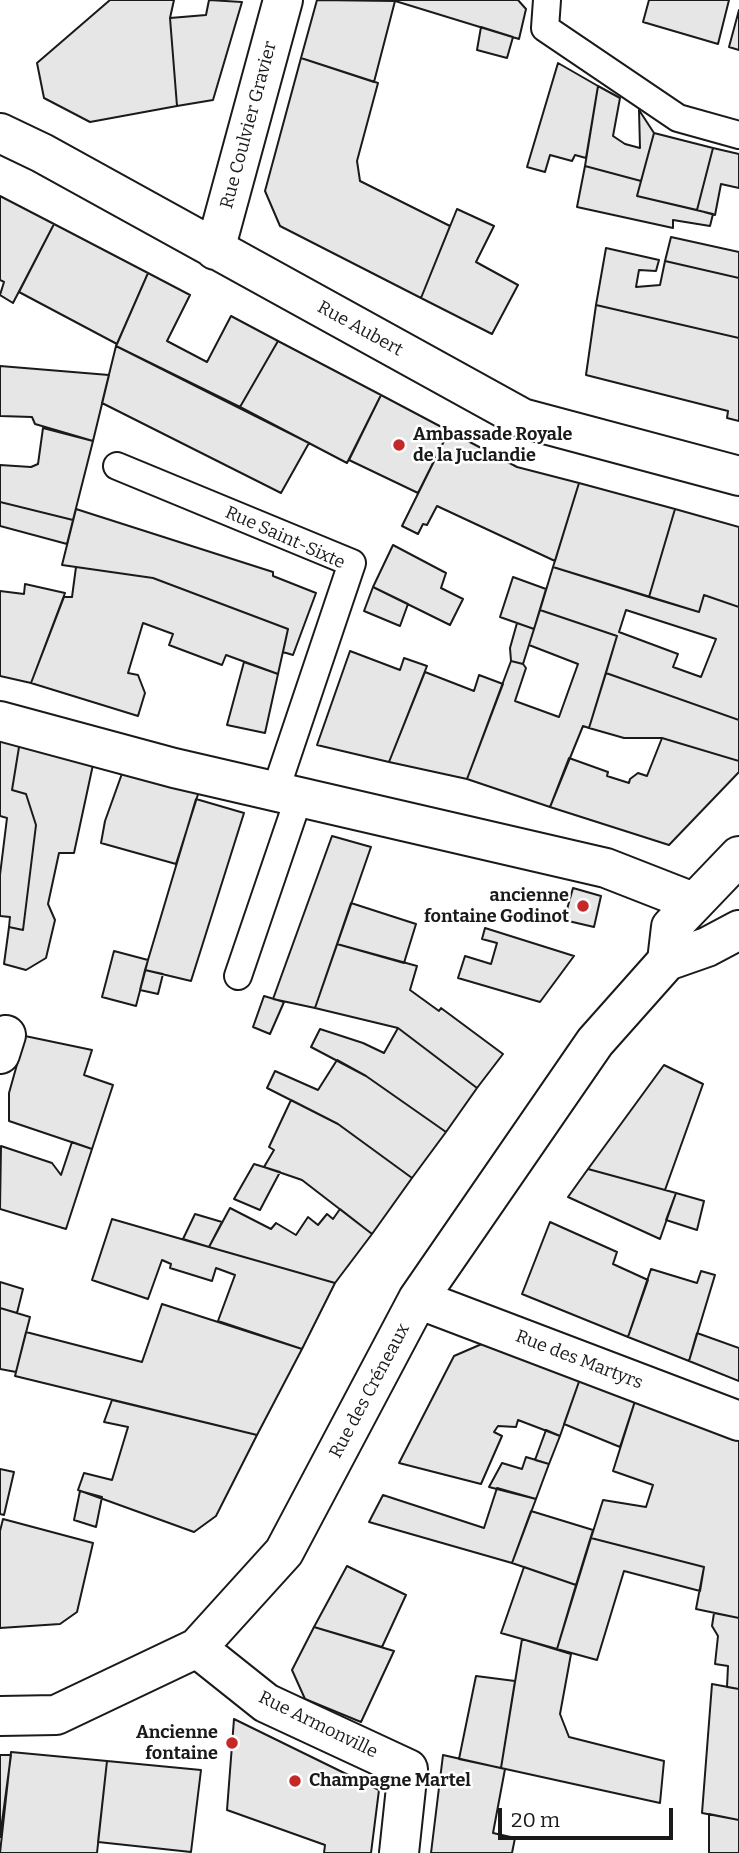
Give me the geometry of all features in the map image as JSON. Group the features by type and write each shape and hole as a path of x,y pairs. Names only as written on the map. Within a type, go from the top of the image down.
{"street":[{"name":"Rue Coulvier Gravier","path":"215,250 283,0"},
{"name":"Rue Aubert","path":"0,133 43,153 522,418 739,476"},
{"path":"0,722 174,768 606,868 693,902"},
{"path":"739,856 671,927 667,961 707,947 739,930"},
{"name":"Rue des Créneaux","path":"0,1716 56,1715 197,1648 284,1552 418,1299 595,1042 667,961"},
{"name":"Rue des Martyrs","path":"418,1299 739,1421"},
{"name":"Rue Armonville","path":"197,1648 266,1703 408,1769 399,1853"}],"lane":[{"path":"547,0 545,28 678,118 739,135"},
{"name":"Rue Saint-Sixte","path":"117,466 352,564 238,976"}],"building":[{"path":"110,0 174,0 170,18 177,106 90,122 44,98 37,63"},
{"path":"209,0 242,2 213,100 177,106 170,18 206,15"},
{"path":"317,0 395,1 374,82 301,58"},
{"path":"392,0 518,0 526,9 519,39"},
{"path":"649,0 729,0 718,44 643,22"},
{"path":"739,10 739,50 729,47"},
{"path":"481,27 513,37 507,58 477,50"},
{"path":"301,58 378,83 357,161 360,181 450,226 421,298 280,226 265,191"},
{"path":"558,63 598,86 586,158 575,155 572,161 550,155 545,172 527,167"},
{"path":"598,86 620,98 613,136 625,144 640,148 639,110 654,133 641,181 585,166"},
{"path":"654,133 713,148 697,210 637,196"},
{"path":"713,148 739,154 739,188 721,184 715,215 697,210"},
{"path":"585,166 641,181 637,196 713,214 710,226 673,220 673,228 577,207"},
{"path":"0,196 54,224 13,303 0,295 4,282 0,280"},
{"path":"457,209 494,226 476,262 518,285 492,334 421,298"},
{"path":"54,224 148,273 117,344 19,292"},
{"path":"671,237 739,252 739,278 665,261"},
{"path":"606,248 659,260 656,271 639,270 636,287 660,285 665,261 739,278 739,338 596,305"},
{"path":"148,273 190,295 167,341 207,362 231,316 278,341 240,407 116,346"},
{"path":"596,305 739,338 739,421 727,418 728,411 586,375"},
{"path":"278,341 381,395 347,463 240,407"},
{"path":"116,346 309,443 281,493 102,403"},
{"path":"0,366 109,375 93,441 35,424 32,417 0,416"},
{"name":"Ambassade Royale de la Juclandie","path":"381,395 449,431 418,493 349,460"},
{"path":"43,428 93,441 73,520 0,502 0,465 31,467 38,464"},
{"path":"449,431 517,467 579,483 555,561 437,506 427,525 423,524 418,534 402,526"},
{"path":"579,483 675,509 649,597 553,567"},
{"path":"0,502 73,520 67,544 0,526"},
{"path":"76,509 273,572 273,576 316,593 293,655 283,652 288,629 153,578 62,565"},
{"path":"675,509 739,527 739,607 704,595 699,612 649,597"},
{"path":"393,545 446,573 441,588 463,599 450,625 373,587"},
{"path":"76,567 153,578 288,629 278,674 226,655 222,665 169,645 173,634 143,623 128,673 138,675 145,693 138,716 31,683 64,597 72,597"},
{"path":"553,567 699,612 704,595 739,607 739,720 606,673 617,636 540,610","holes":["626,610 716,639 701,677 673,667 678,654 619,632"]},
{"path":"513,577 546,589 534,629 500,617"},
{"path":"25,584 65,593 31,683 0,676 0,591 24,594"},
{"path":"373,587 408,604 400,626 364,611"},
{"path":"540,610 617,636 589,728 583,726 550,807 467,779 511,661 523,664 526,668 515,701 559,717 578,664 529,645"},
{"path":"517,623 534,629 523,664 511,661 510,648"},
{"path":"350,651 400,670 404,658 427,666 389,762 317,745"},
{"path":"244,662 278,674 265,733 227,725"},
{"path":"425,672 474,691 479,675 503,684 467,779 389,762"},
{"path":"606,673 739,720 739,761 662,738 624,738 589,728"},
{"path":"0,737 20,741 12,790 26,794 36,825 23,930 9,927 10,917 0,916 0,875 7,818 0,816"},
{"path":"662,738 739,761 739,772 669,845 550,807 569,758 629,783 638,773 647,776"},
{"path":"20,741 94,760 74,853 59,853 48,904 55,920 46,958 26,970 4,964 9,927 23,930 36,825 26,794 12,790"},
{"path":"124,768 200,788 176,864 101,843 105,821"},
{"path":"196,799 244,813 191,981 145,970"},
{"path":"332,836 371,847 315,1008 273,999"},
{"name":"ancienne fontaine Godinot","path":"573,888 601,896 594,927 564,920"},
{"path":"351,903 416,924 404,963 337,944"},
{"path":"485,928 574,956 540,1002 458,978 465,956 491,964 497,943 482,939"},
{"path":"337,944 417,966 410,990 439,1011 441,1008 503,1054 477,1088 398,1028 315,1008"},
{"path":"114,951 148,960 136,1006 102,997"},
{"path":"145,970 163,974 158,994 140,990"},
{"path":"264,996 284,1002 270,1034 253,1027"},
{"path":"398,1028 477,1088 446,1132 366,1076 311,1047 320,1029 384,1053"},
{"path":"25,1036 92,1050 84,1075 113,1085 92,1149 9,1121 9,1093"},
{"path":"337,1060 366,1076 446,1132 412,1178 338,1124 267,1088 275,1071 318,1090"},
{"path":"664,1065 703,1084 665,1190 588,1169"},
{"path":"291,1100 338,1124 412,1178 372,1234 302,1180 264,1167 274,1150 269,1147"},
{"path":"72,1142 92,1149 66,1229 0,1209 1,1146 52,1163 61,1175"},
{"path":"254,1164 280,1172 260,1210 234,1199"},
{"path":"588,1169 676,1193 660,1239 568,1197"},
{"path":"676,1193 704,1201 697,1230 666,1220"},
{"path":"230,1208 271,1229 276,1223 296,1235 308,1217 318,1225 327,1214 333,1219 340,1209 372,1234 335,1283 209,1247"},
{"path":"195,1214 222,1222 209,1247 183,1239"},
{"path":"112,1219 335,1283 302,1349 218,1321 235,1275 216,1268 212,1281 170,1268 171,1264 162,1260 148,1299 92,1280"},
{"path":"550,1222 617,1252 613,1264 648,1280 628,1337 522,1294"},
{"path":"651,1269 697,1283 701,1271 715,1275 689,1361 628,1337"},
{"path":"0,1282 23,1289 17,1313 0,1308"},
{"path":"162,1304 302,1349 257,1435 15,1376 26,1332 142,1362"},
{"path":"0,1308 30,1317 16,1372 0,1369"},
{"path":"697,1333 739,1348 739,1381 689,1361"},
{"path":"491,1340 581,1376 560,1436 518,1420 516,1427 498,1426 494,1432 502,1436 481,1484 399,1463 454,1356"},
{"path":"581,1376 636,1398 620,1447 564,1424"},
{"path":"636,1398 739,1439 739,1618 696,1609 704,1567 591,1538 603,1500 646,1507 653,1485 613,1471"},
{"path":"112,1400 257,1435 216,1516 194,1532 78,1490 84,1473 112,1480 128,1427 104,1422"},
{"path":"546,1430 560,1436 549,1464 535,1460"},
{"path":"526,1457 549,1464 536,1499 489,1487 502,1463 522,1469"},
{"path":"0,1469 14,1472 4,1515 0,1514"},
{"path":"497,1488 536,1499 512,1563 369,1522 383,1495 484,1528"},
{"path":"80,1491 102,1497 96,1527 74,1520"},
{"path":"531,1511 593,1530 576,1585 512,1563"},
{"path":"3,1519 93,1543 77,1612 60,1624 0,1628 0,1531"},
{"path":"591,1538 704,1567 700,1591 624,1571 597,1660 557,1649"},
{"path":"347,1566 406,1595 382,1647 314,1627"},
{"path":"524,1567 576,1585 557,1649 501,1633"},
{"path":"714,1613 739,1618 739,1689 727,1687 728,1666 715,1664 718,1636 712,1626"},
{"path":"314,1627 394,1651 361,1722 305,1699 292,1670"},
{"path":"522,1639 571,1654 560,1714 569,1737 664,1761 660,1803 501,1768"},
{"path":"476,1676 515,1681 501,1768 459,1759"},
{"path":"712,1684 739,1689 739,1820 702,1813"},
{"name":"Champagne Martel","path":"234,1719 379,1790 371,1853 324,1853 325,1845 227,1810"},
{"path":"11,1752 107,1761 97,1853 0,1853"},
{"path":"0,1755 11,1755 0,1837"},
{"path":"443,1755 505,1769 493,1833 515,1838 512,1853 431,1853"},
{"path":"107,1761 201,1770 191,1852 98,1842"},
{"path":"709,1814 739,1820 739,1853 709,1853"}],"place":[{"name":"Ambassade Royale de la Juclandie","path":"399,445"},
{"name":"ancienne fontaine Godinot","path":"583,906"},
{"name":"Ancienne fontaine","path":"232,1743"},
{"name":"Champagne Martel","path":"295,1781"}]}
